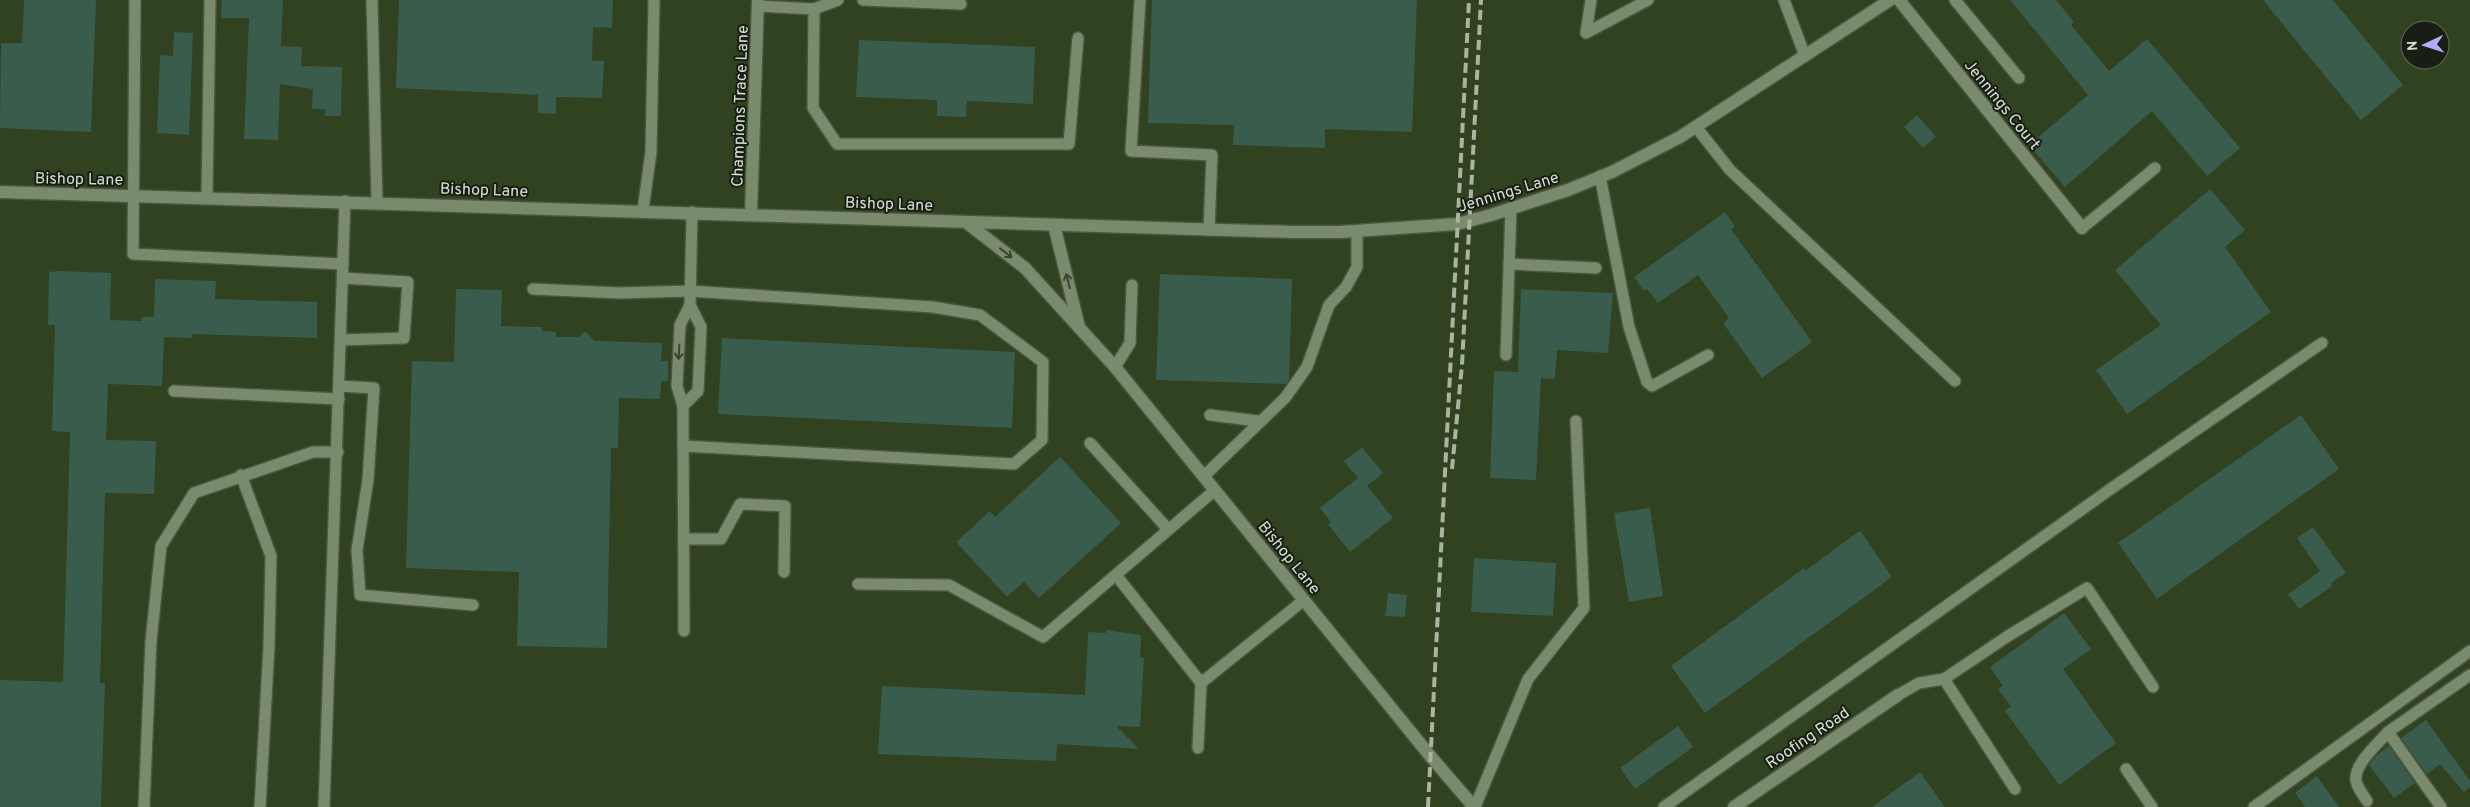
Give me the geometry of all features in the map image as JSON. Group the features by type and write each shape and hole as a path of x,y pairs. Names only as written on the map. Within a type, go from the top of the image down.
{"street":[{"name":"Jennings Lane","path":"1054,225 1209,230 1357,231 1457,224 1511,208 1600,176 1696,127 1890,0"},
{"name":"Jennings Court","path":"1899,0 2082,228"},
{"name":"Champions Trace Lane","path":"751,214 758,3"},
{"name":"Bishop Lane","path":"0,192 643,210 1054,225 1079,328"},
{"name":"Bishop Lane","path":"967,223 1025,268 1115,367 1430,757 1475,807"},
{"name":"Roofing Road","path":"1734,807 1898,695"}],"lane":[{"path":"135,0 135,195 133,254 343,264"},
{"path":"207,197 210,0"},
{"path":"372,0 377,202"},
{"path":"643,210 651,152 654,0"},
{"path":"758,3 815,5 838,0"},
{"path":"863,0 961,4"},
{"path":"1140,0 1131,151 1212,155 1209,230"},
{"path":"1591,0 1586,33 1648,0"},
{"path":"1784,0 1805,56"},
{"path":"1955,0 2019,78"},
{"path":"815,5 813,108 837,144 1069,144 1078,38"},
{"path":"1696,127 1730,170 1955,381"},
{"path":"2082,228 2155,168"},
{"path":"1600,176 1628,327 1646,382 1652,386 1708,355"},
{"path":"324,807 338,452 345,201"},
{"path":"1506,355 1511,208"},
{"path":"683,406 698,392 701,327 690,305 692,212"},
{"path":"1204,476 1258,421 1285,398 1307,367 1329,305 1346,287 1357,267 1357,231"},
{"path":"1509,264 1596,268"},
{"path":"341,340 404,338 408,282 343,278"},
{"path":"1115,367 1130,343 1132,284"},
{"path":"532,289 620,293 690,291 933,307 980,315 1043,362 1042,440 1014,464 683,446"},
{"path":"684,631 683,406 677,386 680,324 690,305"},
{"path":"1664,807 2112,488 2322,343"},
{"path":"339,386 374,388 368,480 357,550 360,595 472,605"},
{"path":"174,391 339,399"},
{"path":"1210,415 1258,421"},
{"path":"1475,807 1528,679 1584,608 1576,421"},
{"path":"1090,443 1168,528"},
{"path":"144,807 151,641 161,546 194,493 241,475 313,452 338,452"},
{"path":"241,475 271,556 269,646 260,807"},
{"path":"858,584 950,585 1043,637 1168,528 1215,490"},
{"path":"684,539 721,538 740,504 785,506 784,572"},
{"path":"1116,575 1200,684 1198,748"},
{"path":"1898,695 1919,683 1944,679 2008,636 2087,588 2153,687"},
{"path":"1200,684 1304,600"},
{"path":"2254,807 2470,651"},
{"path":"2368,801 2356,783 2361,763 2388,732 2470,675"},
{"path":"1944,679 2015,789"},
{"path":"2388,732 2441,807"},
{"path":"2126,769 2152,807"}],"shaded area":[{"path":"0,0 2470,0 2470,807 0,807"}],"building":[{"path":"24,0 96,0 91,132 0,128 1,43 22,43"},
{"path":"222,0 283,0 281,46 302,47 301,66 342,67 341,116 325,116 325,109 312,109 313,89 280,84 278,140 244,139 249,18 221,18"},
{"path":"399,0 613,0 612,28 593,27 592,61 604,61 602,98 556,97 556,114 538,113 538,95 396,88"},
{"path":"1152,0 1417,0 1412,132 1325,129 1325,148 1233,145 1234,125 1148,123"},
{"path":"2010,0 2056,0 2074,22 2071,25 2109,71 2147,39 2240,148 2207,176 2152,111 2065,187 2029,145 2088,95"},
{"path":"2263,0 2333,0 2403,85 2361,120"},
{"path":"174,32 193,33 189,135 157,133 160,55 173,56"},
{"path":"859,40 1035,47 1033,104 967,101 966,117 937,116 937,100 856,97"},
{"path":"1917,115 1936,137 1923,148 1904,127"},
{"path":"2210,189 2245,230 2225,247 2271,312 2127,414 2096,370 2161,325 2115,270"},
{"path":"1725,212 1735,227 1731,229 1812,342 1762,378 1723,323 1729,318 1698,275 1658,303 1647,289 1644,291 1634,277"},
{"path":"49,272 111,273 110,320 142,321 142,317 154,317 155,279 216,281 215,299 317,302 317,338 192,334 192,338 164,337 162,386 108,384 106,440 156,441 154,494 105,493 100,683 105,683 101,807 0,807 0,680 63,682 70,432 52,431 55,325 48,325"},
{"path":"1160,274 1292,279 1289,380 1286,384 1156,380"},
{"path":"456,289 502,290 501,326 542,327 542,331 556,332 556,337 578,337 585,331 595,341 662,343 661,361 668,361 668,381 661,381 660,399 619,398 618,448 611,448 607,648 517,646 519,572 406,568 412,361 454,362"},
{"path":"1521,289 1613,293 1608,353 1557,350 1555,379 1541,378 1536,480 1490,478 1494,371 1518,372"},
{"path":"722,338 1015,352 1012,428 718,414"},
{"path":"2301,415 2339,469 2157,599 2118,543"},
{"path":"1362,447 1383,473 1367,486 1393,518 1350,552 1328,524 1331,522 1320,508 1358,478 1344,461"},
{"path":"1060,457 1121,523 1039,598 1024,582 1007,597 956,542 990,511 995,517"},
{"path":"1650,508 1663,596 1629,602 1614,513"},
{"path":"2313,527 2346,573 2332,582 2331,587 2299,609 2288,594 2320,571 2297,538"},
{"path":"1858,532 1861,532 1892,577 1705,713 1671,666 1804,568 1805,571"},
{"path":"1474,558 1556,563 1553,616 1471,612"},
{"path":"1388,593 1407,595 1405,617 1385,616"},
{"path":"2064,613 2091,649 2063,669 2116,743 2059,785 2005,711 2011,706 1998,689 2003,686 1990,667"},
{"path":"1106,630 1141,635 1140,657 1144,658 1140,727 1116,726 1139,749 1057,744 1056,761 878,754 882,686 1085,695 1088,632 1106,633"},
{"path":"2426,720 2470,781 2470,787 2464,792 2440,764 2427,774 2401,738"},
{"path":"1678,726 1693,747 1635,789 1620,768"},
{"path":"2389,746 2415,783 2394,798 2369,765 2376,756"},
{"path":"1920,772 1945,807 1872,807"},
{"path":"2317,776 2339,807 2305,807 2295,793"}],"railway":[{"path":"1428,807 1469,0"},
{"path":"1452,469 1462,365 1481,0"}]}
